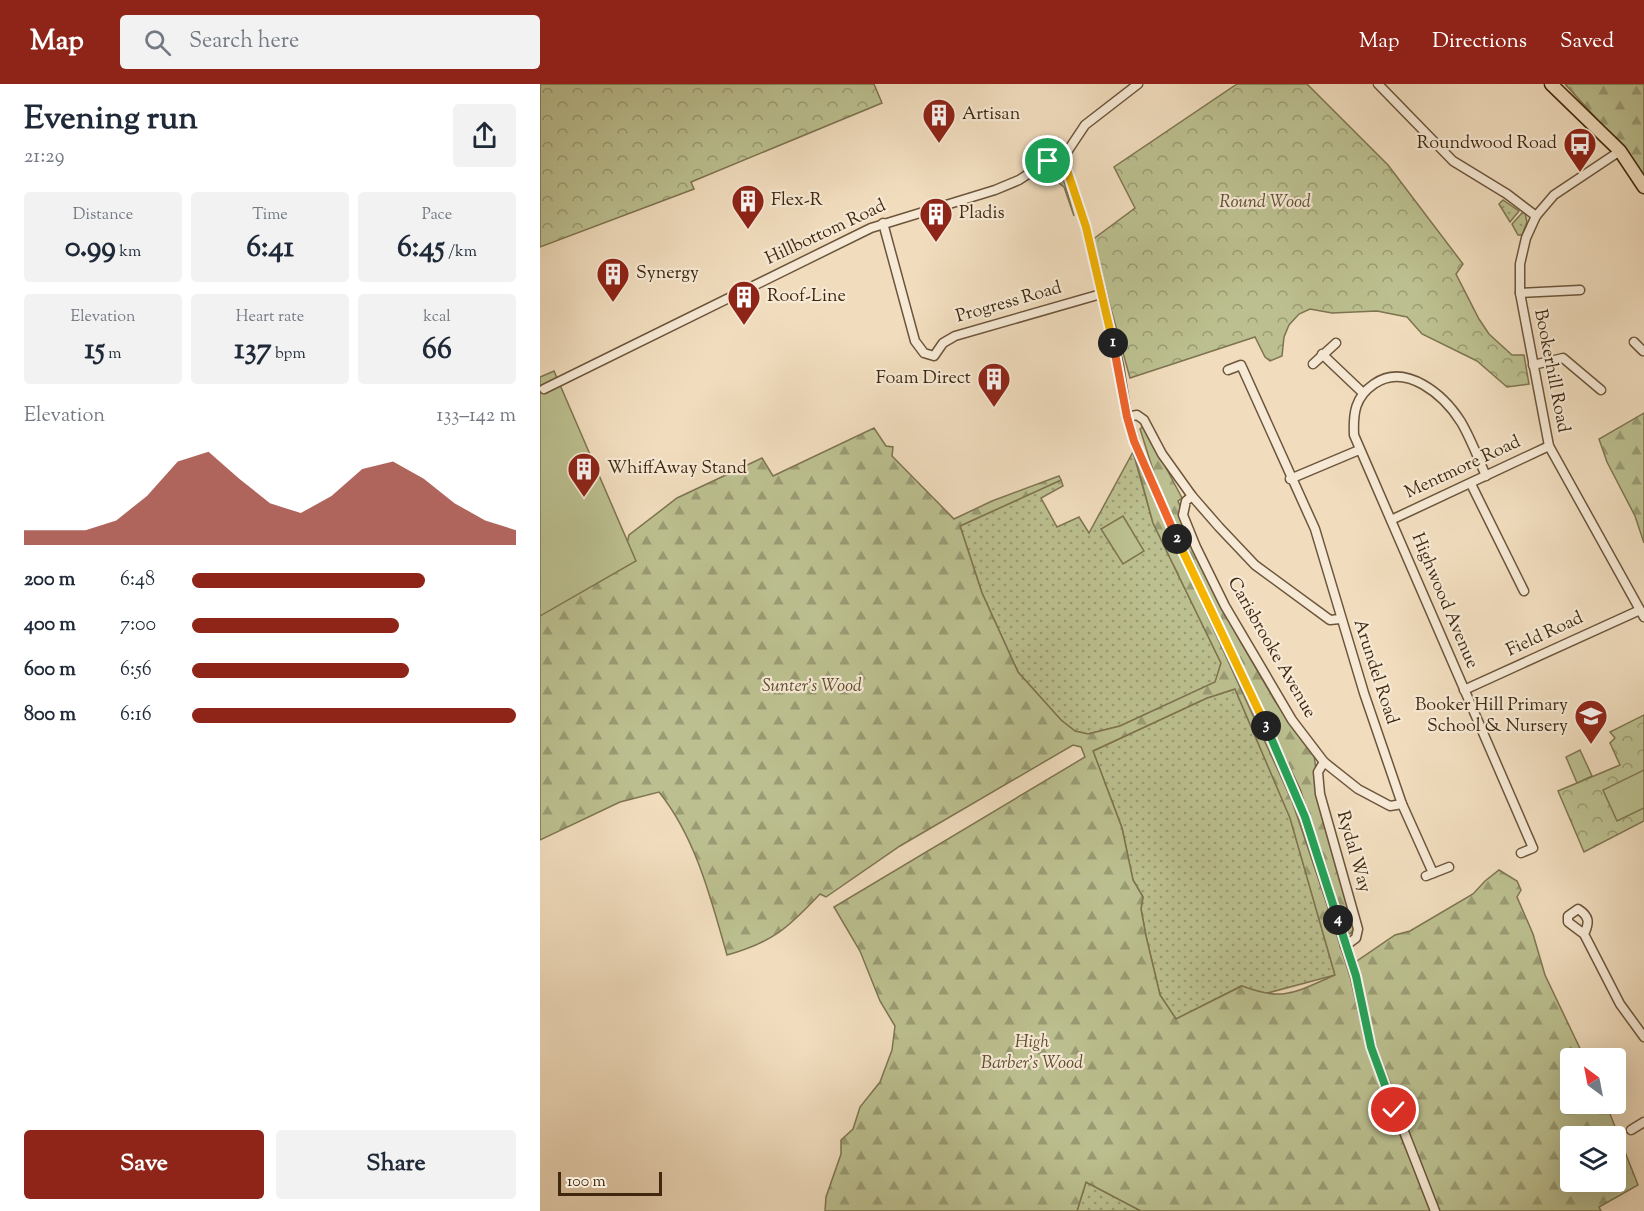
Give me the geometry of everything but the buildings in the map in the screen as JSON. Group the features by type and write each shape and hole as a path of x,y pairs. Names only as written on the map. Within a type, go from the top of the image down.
{"highway":[{"path":"1551,84 1620,151 1644,187"}],"street":[{"path":"1138,84 1085,125 1063,158 1086,227 1119,366 1127,417 1138,452 1160,501 1296,792 1356,976 1371,1047 1435,1211"},
{"path":"1378,84 1453,161 1507,194 1536,216"},
{"name":"Bookerhill Road","path":"1620,151 1554,195 1536,216 1524,247 1520,293 1549,446 1642,613"},
{"name":"Hillbottom Road","path":"544,389 883,223 995,190 1019,180 1048,161 1063,158"},
{"name":"Progress Road","path":"883,223 915,340 924,353 934,356 943,343 955,336 1101,294"},
{"path":"1520,293 1580,290"},
{"path":"1313,364 1336,343"},
{"path":"1322,354 1362,392 1381,379 1399,375 1424,384 1446,403 1461,422 1486,476"},
{"path":"1533,365 1563,358 1601,390"},
{"name":"Arundel Road","path":"1228,370 1241,365 1290,479 1315,529 1340,619 1402,804 1430,875 1449,867"},
{"name":"Highwood Avenue","path":"1362,392 1353,412 1354,435 1359,450 1533,848 1521,853"},
{"path":"1127,417 1137,415 1144,420 1162,454 1192,496 1256,565 1330,620 1340,619"},
{"name":"Mentmore Road","path":"1391,520 1549,446"},
{"path":"1290,479 1359,450"},
{"path":"1471,484 1524,591"},
{"name":"Carisbrooke Avenue","path":"1192,496 1186,501 1183,514 1224,606 1292,720 1324,762 1358,789 1390,806 1402,804"},
{"name":"Field Road","path":"1464,690 1642,613"},
{"name":"Rydal Way","path":"1324,762 1318,772 1320,794 1358,929 1356,939 1345,946"},
{"path":"1584,934 1620,1004 1644,1037"},
{"path":"1631,1130 1644,1122"}],"green space":[{"path":"540,84 874,84 882,103 691,182 694,189 540,247"},
{"name":"Round Wood","path":"1237,84 1307,84 1388,165 1463,264 1456,274 1489,334 1512,355 1524,355 1529,384 1507,387 1477,361 1422,334 1407,317 1377,311 1332,313 1310,309 1299,314 1289,325 1284,337 1282,356 1270,361 1265,357 1255,337 1130,378 1092,240 1135,208 1114,167"},
{"path":"1565,84 1644,84 1644,179 1626,151"},
{"path":"1058,138 1050,151 1026,166 1023,158"},
{"path":"1052,166 1062,174 1074,216 1064,187 1044,172"},
{"path":"1503,200 1519,211 1510,222 1499,204"},
{"path":"1522,213 1525,213 1527,222 1522,235 1518,235 1512,224"},
{"path":"554,371 636,561 540,616 540,377"},
{"path":"1644,413 1644,543 1635,516 1607,462 1599,439"},
{"path":"1144,426 1182,498 1178,501 1219,600 1240,641 1275,701 1314,755 1321,806 1354,929 1350,934 1346,931 1324,858 1297,786 1165,508 1140,429"},
{"path":"874,428 886,446 893,447 892,456 954,519 992,501 1059,476 1061,480 960,526 982,593 1018,672 1061,720 1075,731 1088,734 1120,726 1215,682 1221,663 1153,523 1135,457 1138,454 1156,503 1292,801 1355,987 1363,1029 1380,1087 1432,1211 1141,1211 1086,1182 1077,1211 825,1211 826,1197 841,1154 841,1140 853,1129 860,1107 880,1082 892,1050 895,1026 880,1001 860,951 834,907 1085,757 1081,747 1073,745 900,846 826,897 820,894 789,925 768,939 727,955 693,849 672,810 659,792 620,802 540,840 540,606 626,548 629,535 677,498 762,458 773,476","holes":["1235,689 1290,818 1335,975 1290,993 1269,993 1242,986 1176,1019 1160,995 1141,909 1143,897 1133,880 1122,828 1093,751 1207,698"]},
{"path":"1133,452 1153,523 1221,663 1216,682 1120,726 1088,734 1075,731 1061,720 1018,672 982,593 960,526 1061,480 1063,486 1041,498 1057,527 1079,517 1089,533"},
{"path":"1123,516 1144,551 1123,564 1101,529"},
{"path":"1235,689 1290,817 1335,975 1264,994 1241,986 1176,1019 1160,995 1141,909 1143,897 1133,880 1122,828 1093,751 1207,698"},
{"path":"1644,715 1644,821 1584,852 1558,791 1620,765 1610,743 1615,738 1610,732"},
{"path":"1580,750 1592,776 1577,783 1566,757"},
{"path":"1644,770 1644,808 1617,821 1603,790"},
{"path":"1499,870 1517,881 1521,890 1517,897 1533,934 1545,975 1580,1048 1560,1048 1560,1114 1610,1114 1615,1126 1560,1126 1560,1192 1626,1192 1599,1207 1601,1211 1438,1211 1414,1152 1372,1032 1356,971 1357,961 1395,935 1410,931 1473,894"},
{"path":"1626,1155 1638,1185 1626,1192"},
{"path":"1086,1182 1141,1211 1077,1211"}],"place":[{"name":"Artisan","path":"939,144"},
{"name":"Roundwood Road","path":"1580,173"},
{"name":"Flex-R","path":"748,230"},
{"name":"Pladis","path":"936,243"},
{"name":"Synergy","path":"613,303"},
{"name":"Roof-Line","path":"744,326"},
{"name":"Foam Direct","path":"994,408"},
{"name":"WhiffAway Stand","path":"584,498"},
{"name":"Booker Hill Primary School & Nursery","path":"1591,745"}],"route":[{"path":"1048,161 1063,158 1065,170 1086,227 1123,384 1127,417 1138,452 1220,633 1245,680 1296,792 1356,976 1371,1047 1394,1110"}],"park label":[{"name":"Sunter's Wood","path":"812,687"},
{"name":"High Barber's Wood","path":"1032,1053"}]}
